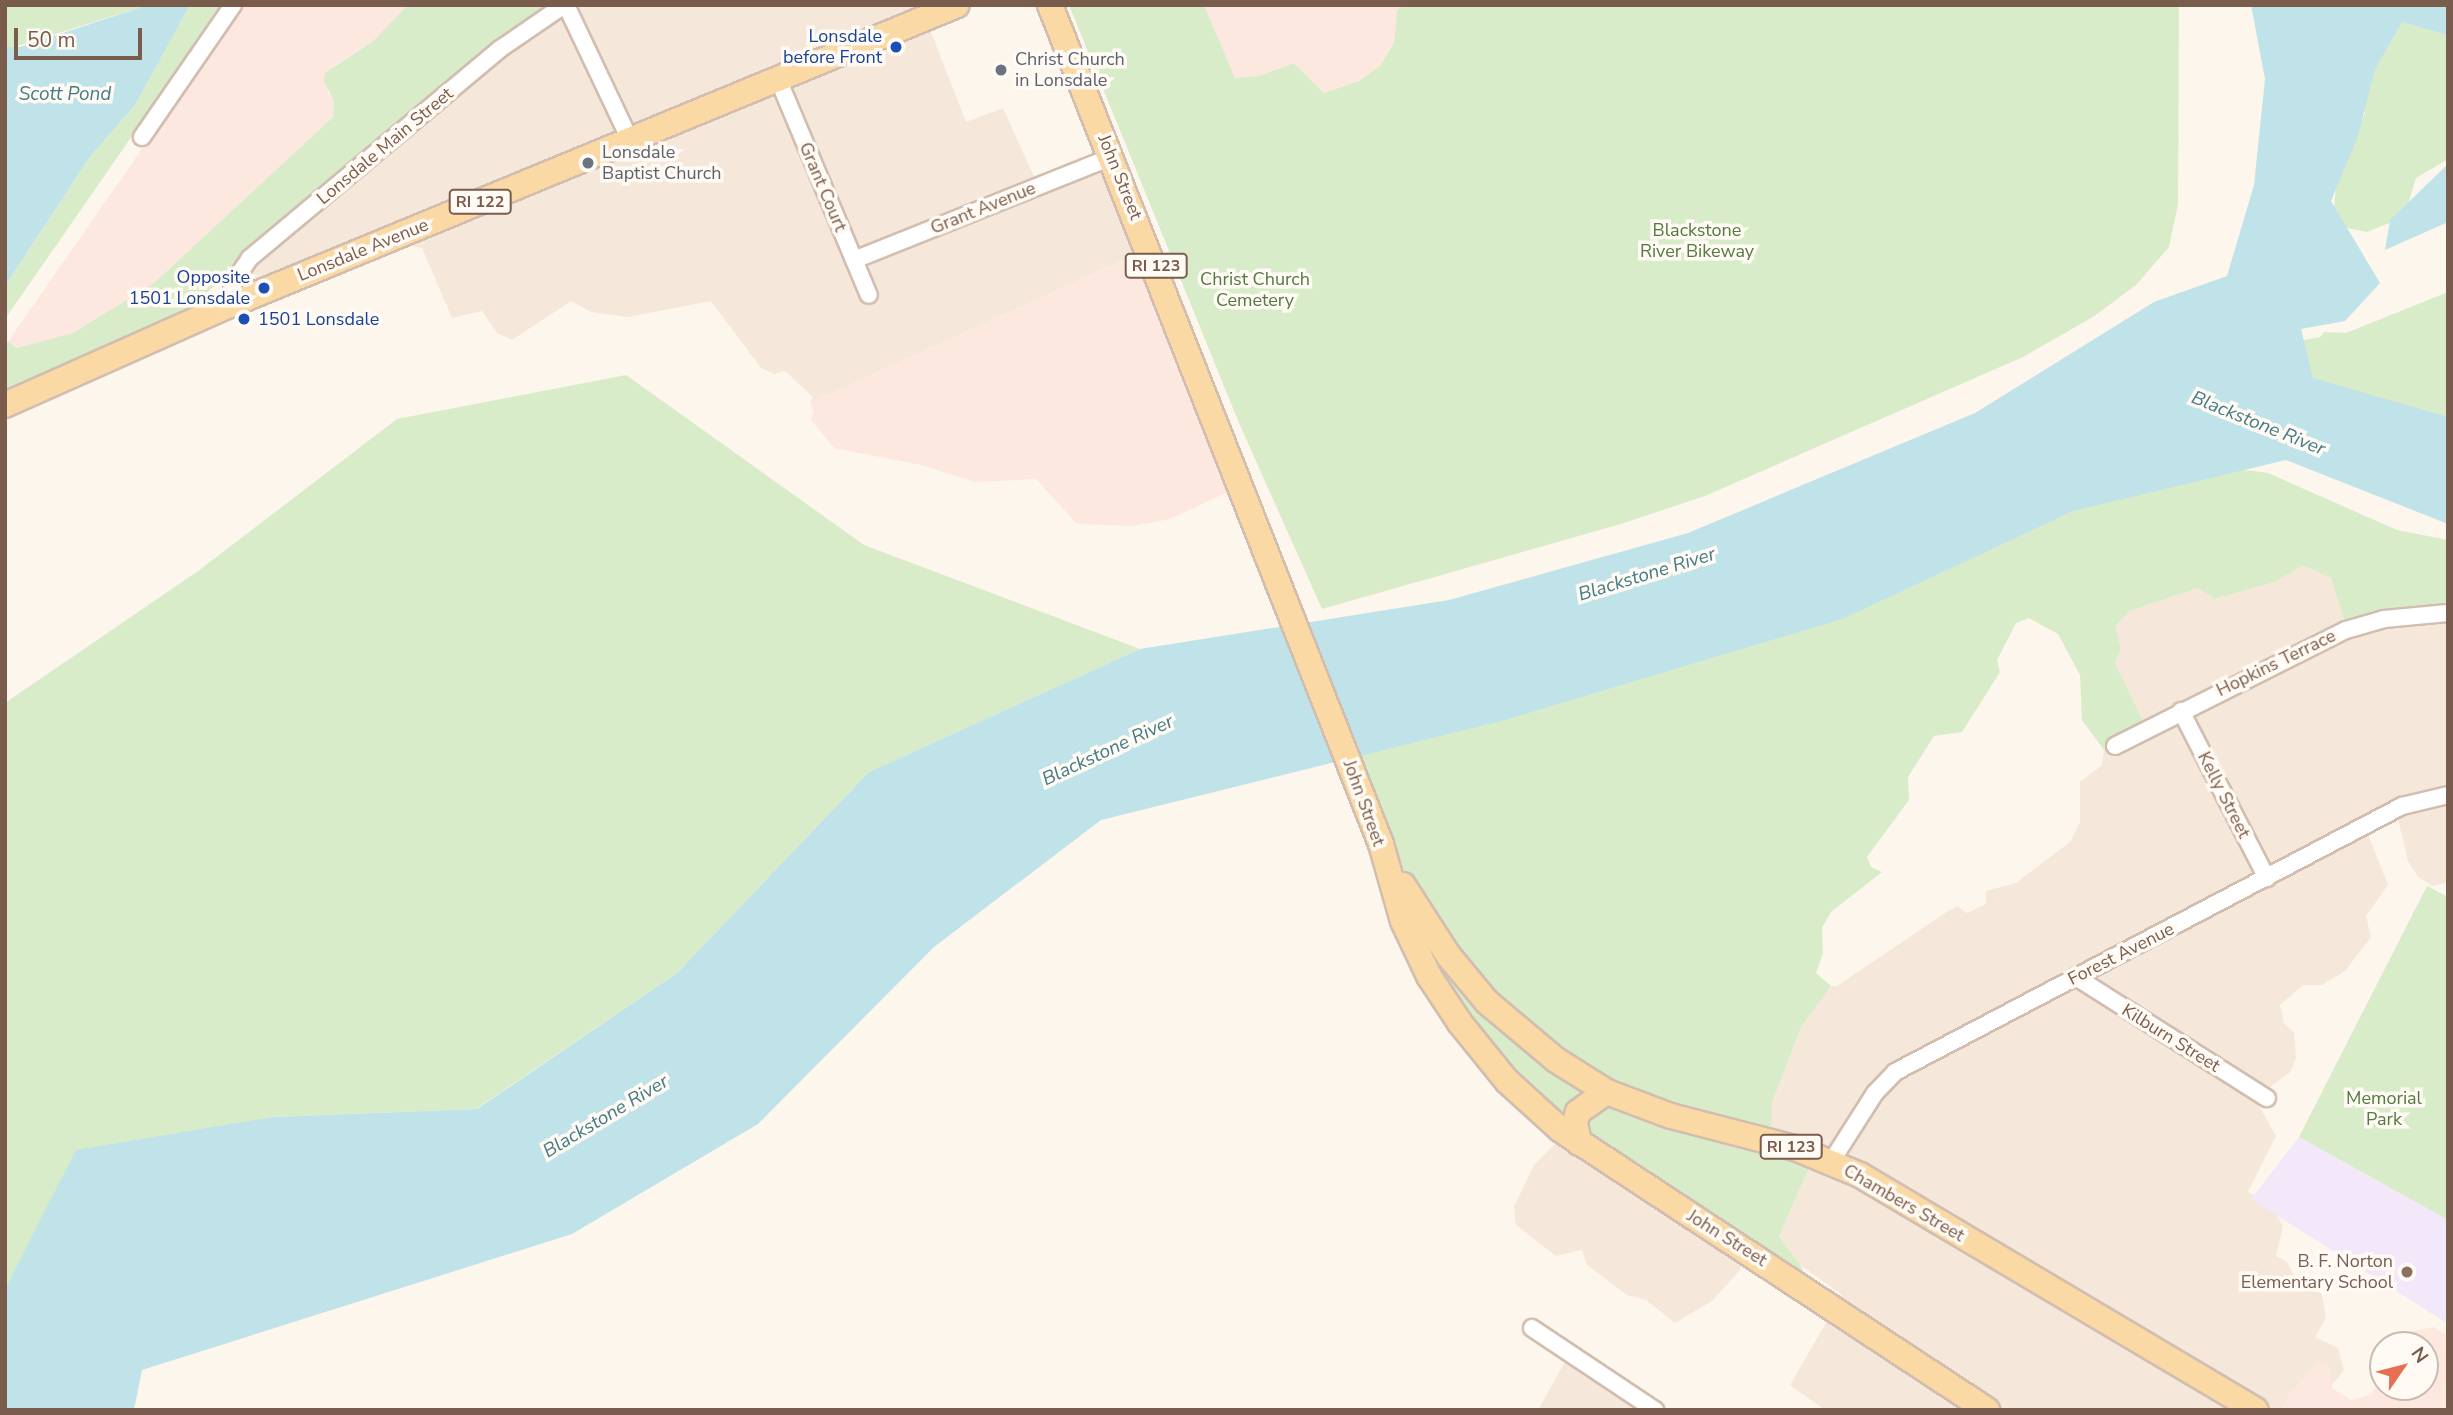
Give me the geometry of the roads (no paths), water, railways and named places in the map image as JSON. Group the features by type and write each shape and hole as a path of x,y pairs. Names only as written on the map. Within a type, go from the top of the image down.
{"main road":[{"name":"Lonsdale Avenue","path":"5,405 230,305 957,5"},
{"name":"John Street","path":"1050,5 1381,844 1403,921 1451,1010 1507,1081 1579,1143 1987,1410"},
{"name":"Chambers Street","path":"1381,844 1416,910 1487,1002 1556,1060 1607,1092 1671,1116 1741,1132 1831,1162 2255,1410"},
{"path":"1451,1010 1487,1002"},
{"path":"1579,1143 1575,1122 1578,1112 1607,1092"}],"street":[{"path":"142,136 233,5"},
{"path":"565,5 629,140"},
{"name":"Lonsdale Main Street","path":"230,305 233,284 250,258 500,49 565,5"},
{"name":"Grant Court","path":"778,79 869,295"},
{"name":"Grant Avenue","path":"854,260 1112,157"},
{"name":"Hopkins Terrace","path":"2115,746 2346,630 2384,619 2448,613"},
{"name":"Kelly Street","path":"2181,711 2267,878"},
{"name":"Forest Avenue","path":"1831,1162 1875,1093 1895,1072 2402,806 2448,795"},
{"name":"Kilburn Street","path":"2076,977 2267,1098"},
{"path":"1532,1328 1655,1410"}],"water":[{"name":"Scott Pond","path":"148,5 190,5 135,105 89,158 5,286 5,47 20,47"},
{"name":"Blackstone River","path":"2251,5 2448,5 2448,35 2402,22 2375,69 2358,136 2331,201 2380,283 2345,321 2301,329 2313,378 2448,417 2448,524 2286,460 2073,511 1842,619 1505,720 1101,820 934,947 758,1124 572,1234 142,1370 134,1410 5,1410 5,1289 76,1150 273,1117 477,1109 677,973 869,772 1140,649 1449,600 1688,533 1975,413 2154,302 2227,276 2254,185 2265,79"},
{"path":"2448,164 2448,222 2385,250 2390,220"}],"place":[{"name":"Lonsdale before Front","path":"896,47"},
{"name":"Christ Church in Lonsdale","path":"1001,70"},
{"name":"Lonsdale Baptist Church","path":"588,163"},
{"name":"Opposite 1501 Lonsdale","path":"264,288"},
{"name":"1501 Lonsdale","path":"244,319"},
{"name":"B. F. Norton Elementary School","path":"2407,1272"}],"park label":[{"name":"Blackstone River Bikeway","path":"1697,241"},
{"name":"Christ Church Cemetery","path":"1255,290"},
{"name":"Memorial Park","path":"2384,1109"}]}
